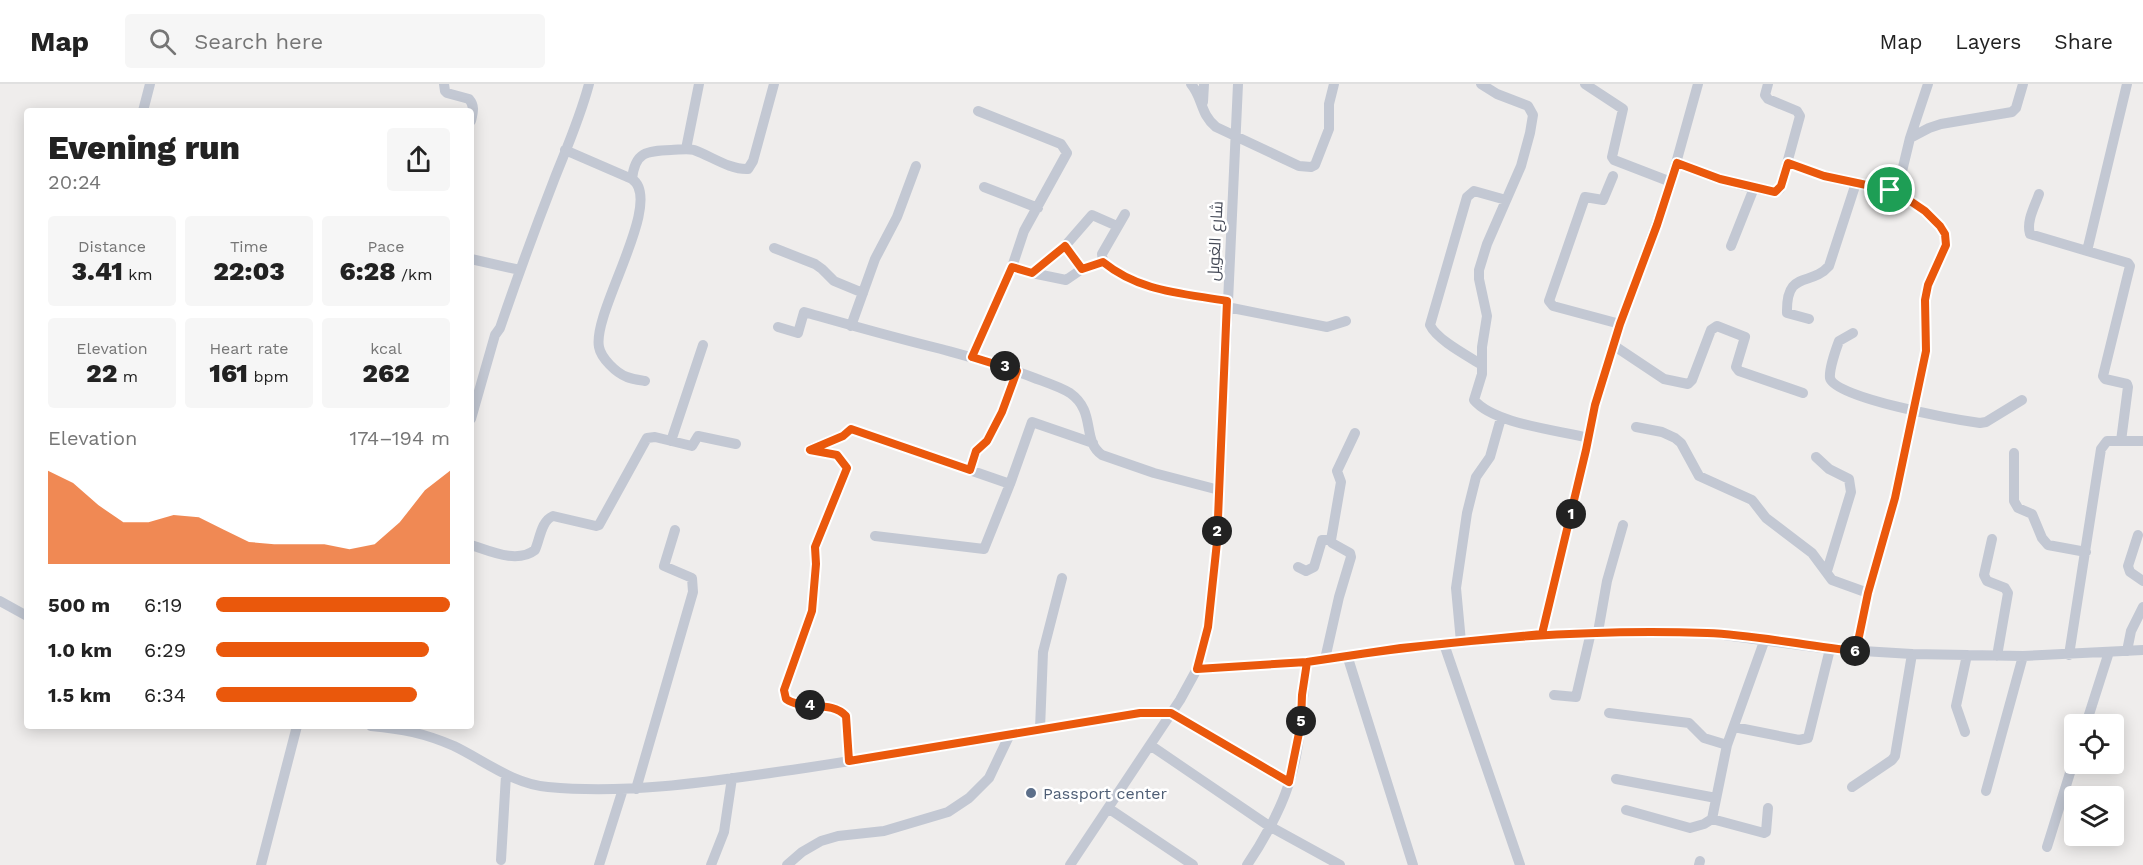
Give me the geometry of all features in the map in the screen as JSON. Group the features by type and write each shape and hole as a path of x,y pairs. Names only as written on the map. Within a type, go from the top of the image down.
{"street":[{"path":"145,108 150,84"},
{"path":"444,84 447,93 469,99 473,108"},
{"path":"474,408 495,335 500,328 519,270 565,150 580,118 589,84"},
{"path":"686,149 699,84"},
{"path":"632,179 633,166 642,154 654,151 686,149 737,168 748,169 753,161 774,84"},
{"path":"1191,84 1197,92 1208,120 1216,127 1299,166 1313,167 1329,129 1329,104 1334,84"},
{"name":"شارع الغويل","path":"1070,865 1171,713 1197,669 1208,627 1217,542 1238,84"},
{"path":"1481,84 1497,94 1528,106 1532,111 1530,133 1521,166 1487,244 1479,273 1487,316 1482,347 1482,374 1474,400 1484,409 1500,417 1589,438"},
{"path":"1585,84 1623,109 1612,157 1614,160 1671,182"},
{"path":"1542,634 1595,405 1620,324 1671,182 1698,84"},
{"path":"1677,163 1754,188 1778,190 1788,163 1800,116 1797,111 1768,99 1765,95 1768,84"},
{"path":"1897,192 1910,138 1928,84"},
{"path":"1910,138 1941,124 2012,112 2016,108 2023,84"},
{"path":"2087,251 2127,84"},
{"path":"1203,85 1203,108"},
{"path":"972,357 1012,267 1019,243 1067,158 1066,150 1061,144 978,111"},
{"path":"565,150 632,179 636,182 640,193 635,230 600,327 599,348 609,365 626,377 645,381"},
{"path":"1788,163 1824,176 1897,192 1925,211 1940,226 1946,239 1942,255 1928,285 1925,300 1926,351 1895,498 1868,593 1856,651"},
{"path":"851,326 875,259 897,217 916,166"},
{"path":"1613,176 1603,200 1585,197 1549,301 1553,306 1620,324"},
{"path":"1809,319 1787,313 1791,288 1795,283 1829,266 1856,183"},
{"path":"984,187 1038,208"},
{"path":"1731,246 1754,188"},
{"path":"1482,365 1443,339 1434,332 1430,325 1467,197 1474,191 1506,200"},
{"path":"2039,194 2030,219 2028,231 2030,234 2128,263 2130,267 2103,376 2105,379 2127,384 2128,387 2121,441"},
{"path":"1125,214 1102,254 1103,262 1120,275 1148,286 1327,327 1346,321"},
{"path":"1032,273 1065,246 1092,215 1117,226"},
{"path":"1065,246 1082,269"},
{"path":"774,248 815,264 834,281 863,293"},
{"path":"474,260 519,270"},
{"path":"1012,267 1066,280 1082,269 1103,262"},
{"path":"778,327 798,333 804,312 1017,371 1068,392 1079,400 1089,422 1095,450 1102,455 1155,473 1219,490"},
{"path":"1613,345 1664,380 1688,384 1692,380 1711,330 1717,326 1745,337 1737,369 1803,393"},
{"path":"1853,333 1839,341 1830,375 1832,381 1841,390 1913,411 1980,423 1986,422 2022,400"},
{"path":"671,441 703,345"},
{"path":"970,470 976,451 987,441 1002,412 1017,371"},
{"path":"1461,642 1456,588 1467,513 1476,477 1490,458 1500,417"},
{"path":"875,536 984,549 1032,422 1093,442"},
{"path":"1636,427 1662,432 1675,438 1681,443 1700,476 1752,500 1766,518 1812,553 1832,580 1868,593"},
{"path":"849,761 846,716 841,711 829,708 792,704 786,699 784,690 812,611 815,547 847,468 837,455 810,450 843,436 851,429 1010,484"},
{"path":"1330,540 1341,482 1337,471 1355,433"},
{"path":"474,546 522,557 535,550 544,522 548,518 554,516 599,525 644,441 651,437 692,446 698,436 736,444"},
{"path":"2069,655 2101,449 2107,441 2143,441"},
{"path":"2014,453 2014,501 2018,508 2032,514 2042,538 2048,544 2086,552"},
{"path":"1816,458 1829,469 1849,479 1851,483 1851,492 1827,571"},
{"path":"1554,696 1576,697 1623,525"},
{"path":"636,789 693,592 692,578 664,566 675,530"},
{"path":"2138,534 2128,566 2130,572 2143,581"},
{"path":"1992,539 1984,575 1987,581 2005,588 2008,593 1997,656"},
{"path":"1298,567 1306,571 1314,567 1322,540 1330,540 1348,551 1351,557 1325,659"},
{"path":"1040,729 1043,652 1062,578"},
{"path":"0,601 24,614"},
{"path":"2127,651 2131,631 2143,607"},
{"path":"1197,669 1307,662 1461,642 1542,634 1594,632 1709,633 1830,649 1912,654 2023,656 2143,650"},
{"path":"1712,819 1727,745 1765,639"},
{"path":"1444,644 1520,865"},
{"path":"1734,727 1799,740 1808,738 1830,649"},
{"path":"2089,714 2109,652"},
{"path":"1852,788 1895,756 1912,654"},
{"path":"1965,732 1956,706 1968,655"},
{"path":"1347,656 1413,865"},
{"path":"1986,791 2023,656"},
{"path":"1247,865 1269,826 1289,782 1301,723 1307,662"},
{"path":"399,729 431,737 455,747 516,781 544,787 636,789 849,761 1140,713 1171,713 1289,782"},
{"path":"1609,713 1688,722 1704,738 1727,745"},
{"path":"261,865 296,729"},
{"path":"788,865 802,852 821,841 838,836 884,831 948,812 969,798 989,778 1010,734"},
{"path":"1150,745 1269,826 1340,865"},
{"path":"2047,847 2070,774"},
{"path":"501,860 506,775"},
{"path":"711,865 724,832 732,778"},
{"path":"1616,779 1716,798"},
{"path":"599,865 623,789"},
{"path":"1108,808 1193,865"},
{"path":"1626,810 1690,828 1712,819 1764,833 1766,832 1768,808"}],"place":[{"name":"Passport center","path":"1031,793"}],"route":[{"path":"1890,190 1824,176 1788,163 1780,189 1775,192 1720,179 1677,163 1602,380 1542,634 1401,648 1307,662 1197,669 1208,627 1217,542 1227,301 1148,286 1120,275 1103,262 1082,269 1065,246 1032,273 1012,267 972,357 1017,371 1002,412 987,441 976,451 970,470 851,429 843,436 810,450 837,455 847,468 815,547 812,611 784,690 786,699 792,704 841,711 846,716 849,761 1140,713 1171,713 1289,782 1301,723 1307,662 1325,659 1401,648 1461,642 1542,634 1598,632 1709,633 1856,651 1868,593 1895,498 1926,351 1925,300 1928,285 1946,245 1945,234 1925,211 1897,192 1890,190"}]}
